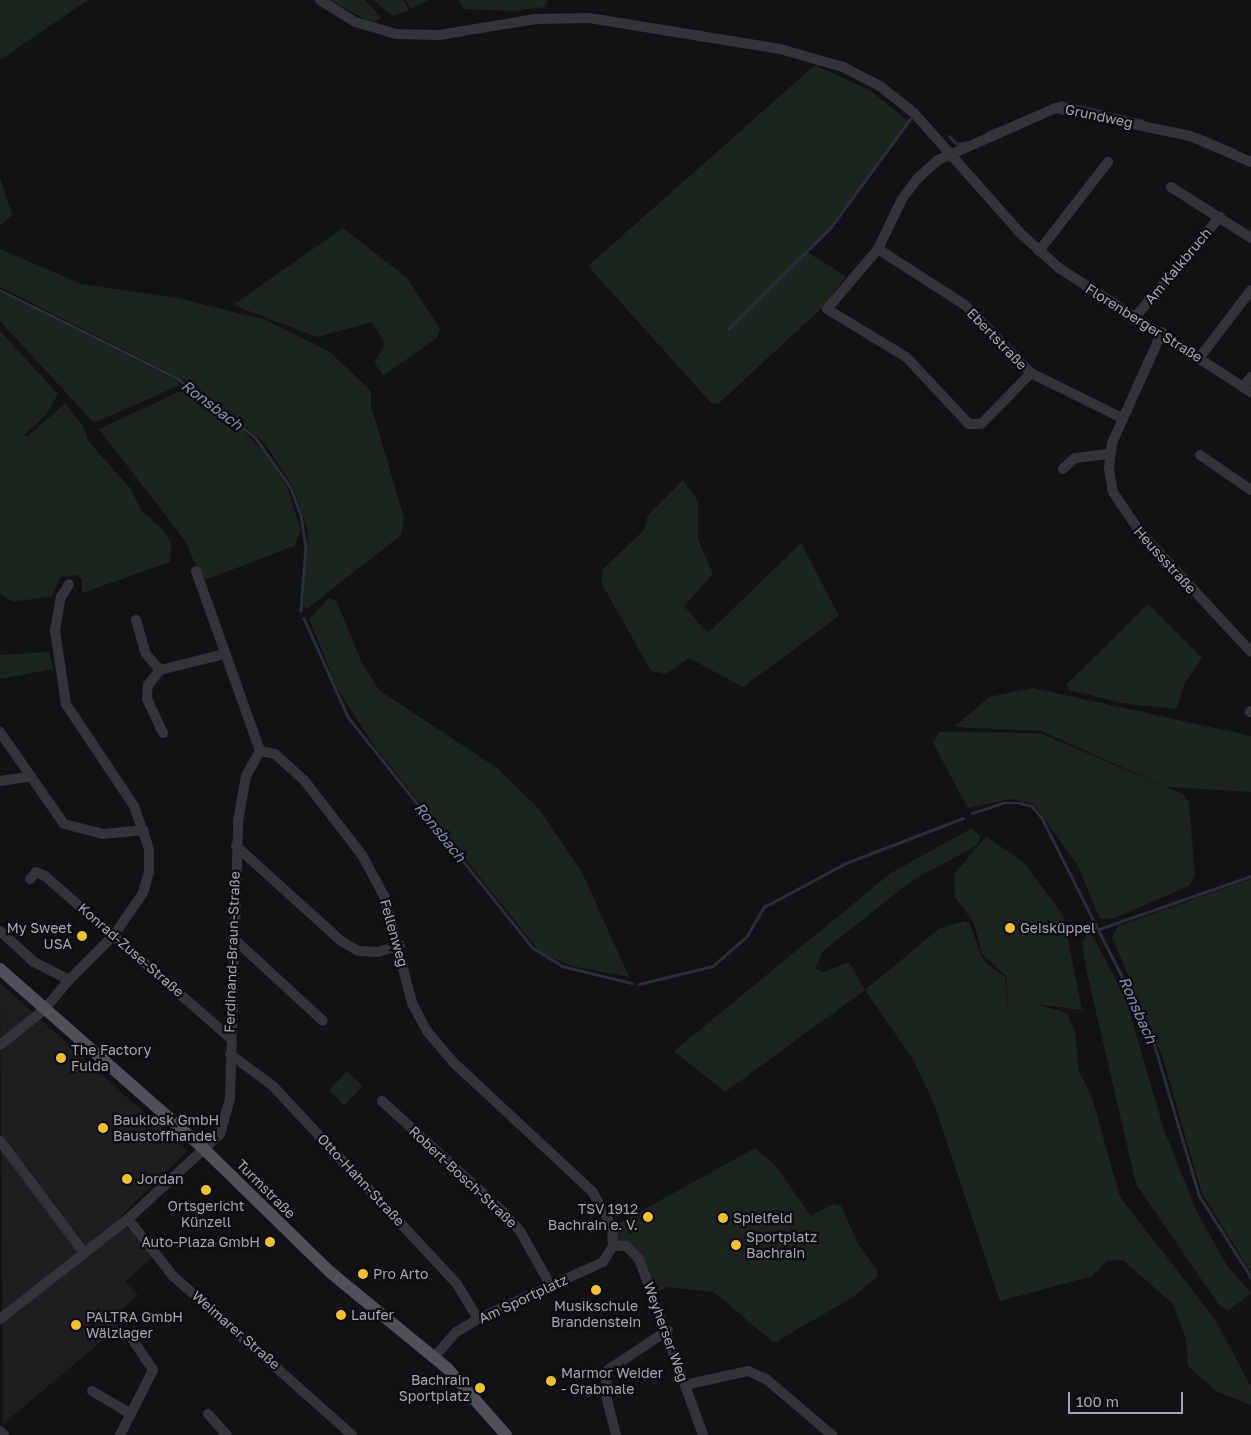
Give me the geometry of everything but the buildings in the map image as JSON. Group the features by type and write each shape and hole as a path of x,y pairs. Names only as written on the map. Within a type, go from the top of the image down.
{"main road":[{"name":"Turmstraße","path":"0,969 44,1010 205,1150 330,1272 434,1357 506,1435"}],"street":[{"name":"Florenberger Straße","path":"320,0 355,22 396,34 439,35 536,20 589,18 789,50 868,79 932,132 1039,251 1247,389"},
{"name":"Grundweg","path":"1031,373 980,424 965,422 906,358 827,309 878,249 902,198 918,178 951,155 1041,111 1063,108 1190,136 1251,162"},
{"path":"1039,251 1108,162"},
{"name":"Am Kalkbruch","path":"1171,188 1251,238"},
{"name":"Am Kalkbruch","path":"1136,316 1220,217"},
{"name":"Ebertstraße","path":"878,249 965,305 1031,373 1122,418"},
{"path":"1200,357 1251,290"},
{"name":"Heussstraße","path":"1162,332 1122,418 1110,454 1113,492 1128,519 1251,652"},
{"path":"1247,389 1251,377"},
{"path":"1063,469 1075,458 1110,454"},
{"path":"1200,455 1251,490"},
{"path":"196,571 260,751"},
{"path":"0,1045 44,1010 69,980 114,935 143,893 149,872 144,830 134,806 66,704 55,630 61,597 69,584"},
{"path":"136,620 146,654 160,670"},
{"path":"163,733 147,698 148,686 160,670 224,654"},
{"path":"0,732 56,814 71,827 103,834 144,830"},
{"name":"Ferdinand-Braun-Straße","path":"0,1319 128,1219 205,1150 225,1122 230,1054 236,846 243,789 260,751"},
{"name":"Fellenweg","path":"260,751 275,754 304,780 362,855 384,896 400,945 412,1003 427,1030 453,1062 592,1191 612,1227 613,1246"},
{"path":"0,781 30,777"},
{"path":"236,846 341,941 358,951 378,952 400,945"},
{"name":"Konrad-Zuse-Straße","path":"30,879 36,872 45,876 230,1038"},
{"path":"0,931 34,962 69,980"},
{"path":"233,938 323,1021"},
{"name":"Otto-Hahn-Straße","path":"230,1054 273,1086 456,1284 478,1319"},
{"name":"Robert-Bosch-Straße","path":"382,1101 504,1212 551,1286"},
{"path":"0,1141 84,1253"},
{"name":"Weimarer Straße","path":"128,1219 173,1276 352,1435"},
{"name":"Am Sportplatz","path":"434,1357 456,1332 478,1319 603,1262 613,1246"},
{"name":"Weyherser Weg","path":"613,1246 626,1246 639,1259 668,1330 702,1435"},
{"path":"616,1435 605,1392 608,1370 668,1330"},
{"path":"120,1435 153,1370 132,1339"},
{"path":"686,1385 748,1371 766,1379 832,1435"},
{"path":"92,1391 131,1414"},
{"path":"208,1414 227,1435"},
{"path":"0,1431 4,1435"}],"shaded area":[{"path":"0,0 88,0 0,60"},
{"path":"330,0 365,0 381,17 374,23 368,21"},
{"path":"373,0 404,0 409,10 393,16"},
{"path":"406,0 429,0 410,9"},
{"path":"458,0 548,0 545,7 514,11 464,9"},
{"path":"815,65 871,91 908,121 831,226 805,251 846,276 824,306 718,404 711,403 588,266"},
{"path":"0,177 12,215 0,226"},
{"path":"343,228 407,278 440,329 437,338 384,375 374,363 385,344 372,322 317,337 233,305"},
{"path":"0,249 81,284 178,298 266,320 330,352 371,391 371,406 404,518 401,535 308,608 303,607 308,531 293,487 263,441 188,382 0,287"},
{"path":"0,292 176,380 180,385 94,423 0,321"},
{"path":"0,331 58,394 45,416 24,435 27,437 65,403 83,426 88,441 131,489 141,510 165,532 171,543 170,562 82,593 82,579 76,575 60,577 52,596 13,602 0,593"},
{"path":"185,389 235,423 265,453 288,489 301,531 294,546 202,581 186,542 99,429"},
{"path":"683,480 698,501 698,539 713,574 684,606 708,633 801,543 839,616 743,687 689,658 666,674 651,671 602,584 602,570 644,530 648,515"},
{"path":"329,598 336,600 362,663 379,690 497,768 539,809 582,872 629,977 571,966 540,952 374,746 337,688 309,619"},
{"path":"1148,604 1202,658 1185,683 1176,709 1123,703 1069,690 1067,684"},
{"path":"49,652 53,669 0,679 0,655"},
{"path":"1033,688 1251,736 1251,792 1167,787 1041,731 954,727 989,697"},
{"path":"940,732 1040,733 1183,794 1189,802 1195,876 1189,886 1115,918 1100,919 1078,866 1034,804 1010,799 968,808 933,743"},
{"path":"972,828 981,837 976,846 913,880 823,951 815,969 823,972 849,962 865,990 725,1092 674,1051 891,873"},
{"path":"986,836 1025,864 1063,915 1082,1010 1036,1004 1067,1013 1075,1031 1079,1072 1091,1094 1120,1197 1215,1319 1251,1387 1251,1405 1216,1391 1188,1366 1186,1338 1173,1304 1123,1260 1107,1261 1092,1276 1000,1301 935,1106 914,1061 865,990 940,928 964,921 970,924 981,955 987,964 1005,977 1009,1018 1006,976 982,954 974,923 955,897 954,874"},
{"path":"1251,879 1251,1272 1202,1194 1162,1056 1112,937 1118,926"},
{"path":"1090,932 1125,996 1164,1130 1197,1212 1226,1264 1251,1293 1228,1311 1219,1305 1136,1184 1087,973 1082,942"},
{"path":"0,983 187,1151 119,1218 152,1257 125,1282 138,1295 113,1317 120,1326 3,1424"},
{"path":"347,1071 363,1086 344,1105 329,1090"},
{"name":"Sportplatz Bachrain","path":"755,1148 775,1165 811,1216 833,1204 841,1206 858,1244 877,1270 877,1277 853,1297 774,1343 714,1292 667,1287 654,1294 632,1250 613,1246 612,1227"}],"waterway":[{"path":"987,133 1061,102 1143,121"},
{"path":"728,329 831,227 910,119"},
{"path":"1197,134 1235,150"},
{"path":"949,136 957,144 966,142"},
{"name":"Ronsbach","path":"0,290 177,378 255,437 291,488 301,516 306,546 301,611"},
{"name":"Ronsbach","path":"304,618 348,717 532,947 562,966 632,983"},
{"name":"Ronsbach","path":"972,813 1003,803 1020,803 1032,806 1042,818 1152,1036 1199,1195 1251,1277"},
{"name":"Ronsbach","path":"639,984 713,966 747,936 764,907 846,863 963,818"},
{"path":"1099,929 1251,876"}],"place":[{"name":"Geisküppel","path":"1010,928"},
{"name":"My Sweet USA","path":"82,936"},
{"name":"The Factory Fulda","path":"61,1058"},
{"name":"Baukiosk GmbH Baustoffhandel","path":"103,1128"},
{"name":"Jordan","path":"127,1179"},
{"name":"Ortsgericht Künzell","path":"206,1190"},
{"name":"TSV 1912 Bachrain e. V.","path":"648,1217"},
{"name":"Spielfeld","path":"723,1218"},
{"name":"Auto-Plaza GmbH","path":"270,1242"},
{"name":"Sportplatz Bachrain","path":"736,1245"},
{"name":"Pro Arto","path":"363,1274"},
{"name":"Musikschule Brandenstein","path":"596,1290"},
{"name":"Laufer","path":"341,1315"},
{"name":"PALTRA GmbH Wälzlager","path":"76,1325"},
{"name":"Marmor Weider - Grabmale","path":"551,1381"},
{"name":"Bachrain Sportplatz","path":"480,1388"}]}
